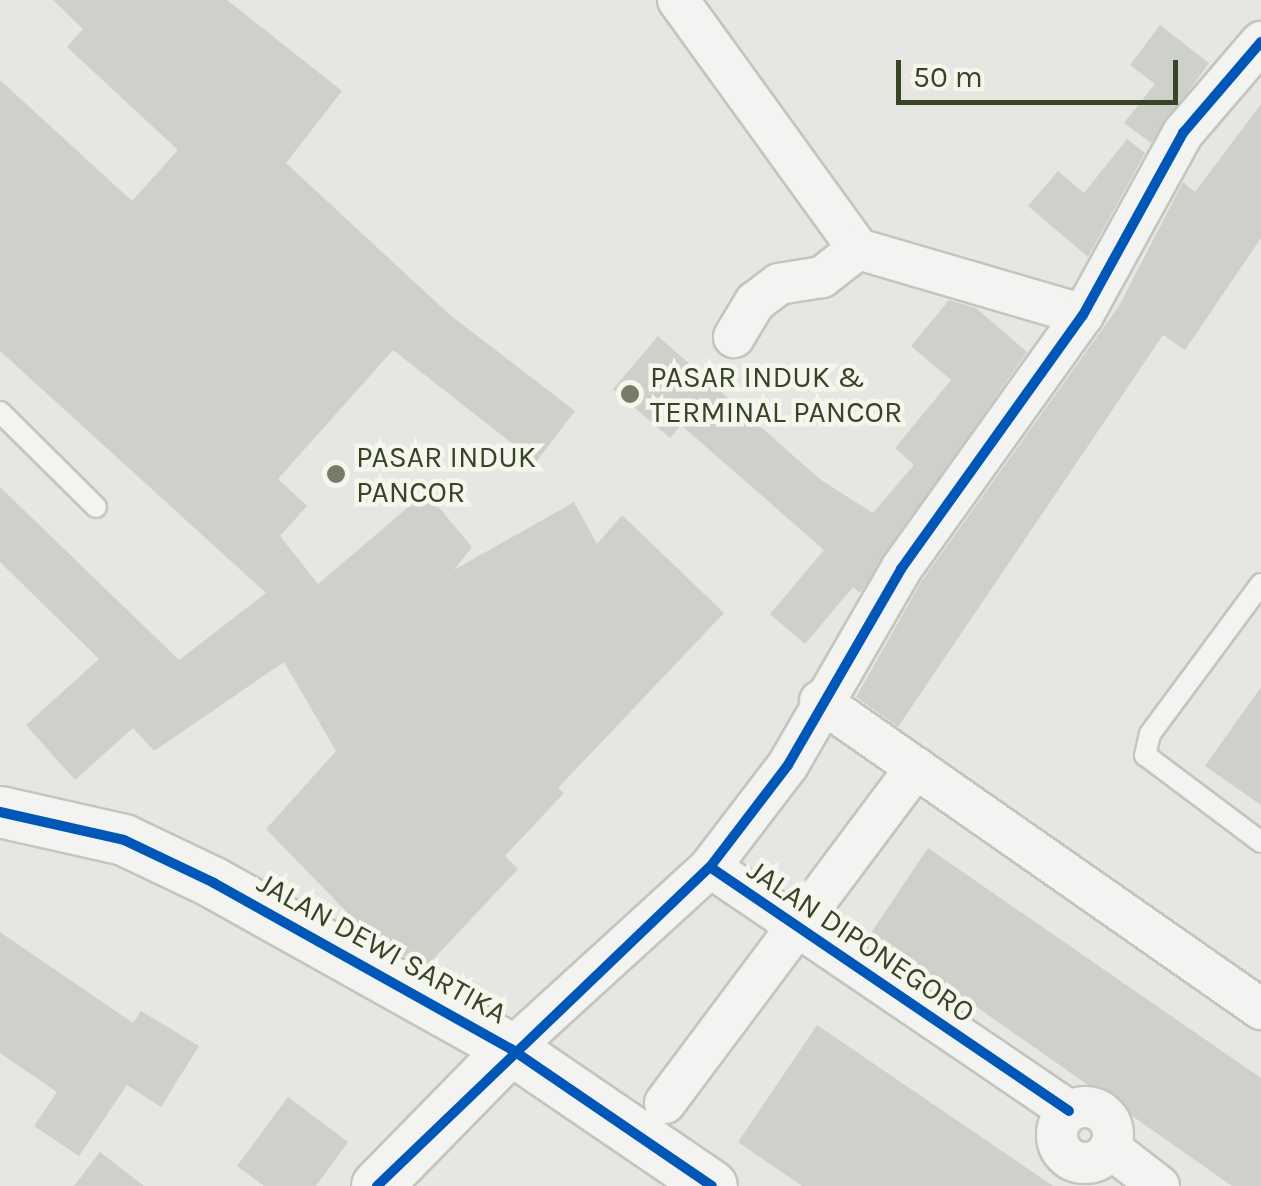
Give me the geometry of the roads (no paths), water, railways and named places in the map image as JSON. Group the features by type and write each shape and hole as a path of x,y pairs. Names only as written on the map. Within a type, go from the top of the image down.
{"street":[{"path":"678,0 858,249 1083,314"},
{"path":"710,867 788,765 820,701 1083,314 1184,134 1261,42"},
{"path":"734,337 779,284 822,276 858,249"},
{"path":"820,701 1261,1008"},
{"path":"665,1103 790,925 916,768"},
{"name":"JALAN DEWI SARTIKA","path":"0,812 124,840 512,1049 712,1186"},
{"name":"JALAN DIPONEGORO","path":"377,1186 512,1049 710,867 1068,1111 1056,1134 1066,1156 1090,1163 1110,1148 1159,1186"}],"lane":[{"path":"0,412 96,507"},
{"path":"1261,584 1150,734 1146,755 1261,842"}],"place":[{"name":"PASAR INDUK & TERMINAL PANCOR","path":"630,394"},
{"name":"PASAR INDUK PANCOR","path":"336,474"}]}
